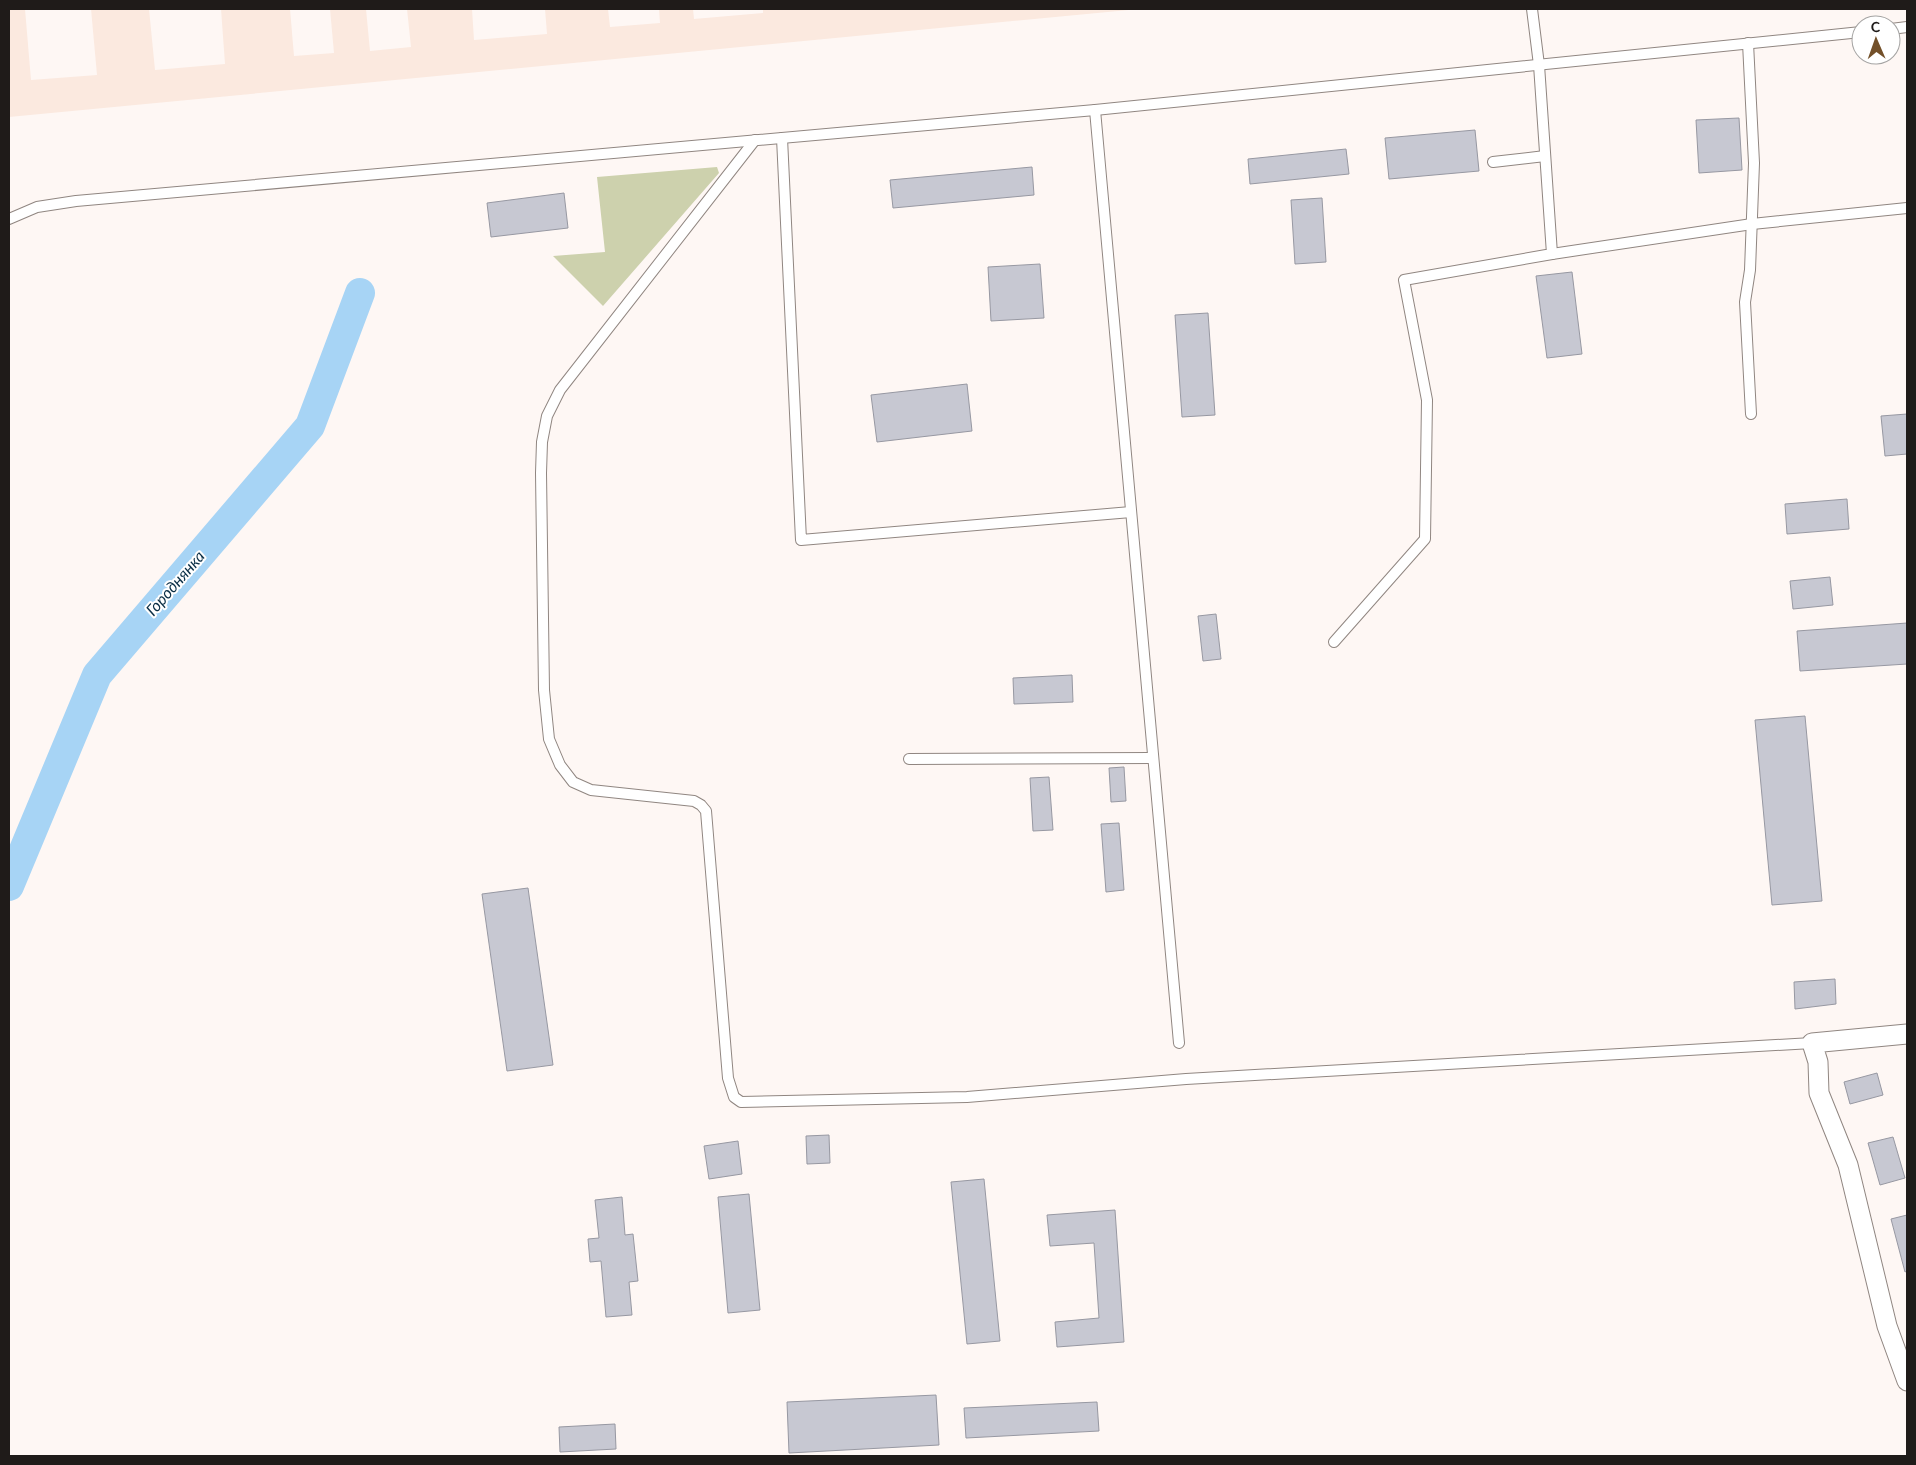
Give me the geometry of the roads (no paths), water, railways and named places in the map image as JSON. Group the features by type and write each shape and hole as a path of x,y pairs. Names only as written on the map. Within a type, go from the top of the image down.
{"street":[{"path":"1907,1034 1812,1043 1818,1062 1820,1093 1848,1165 1887,1326 1907,1381"}],"lane":[{"path":"1532,9 1539,65 1552,254"},
{"path":"9,219 37,207 76,201 1095,110 1851,33"},
{"path":"1748,43 1754,163 1750,270 1745,302 1751,414"},
{"path":"1095,110 1179,1043"},
{"path":"782,138 801,540 1131,512"},
{"path":"755,140 560,390 546,416 541,466 544,690 549,739 560,765 573,782 591,790 694,801 706,811 728,1078 734,1097 741,1102 967,1097 1186,1079 1812,1043"},
{"path":"1494,162 1545,156"},
{"path":"1334,642 1425,539 1427,400 1404,280 1552,254 1752,224 1907,208"},
{"path":"909,760 1153,758"}],"waterway":[{"name":"Городнянка","path":"9,886 97,675 310,426 360,293"}]}
